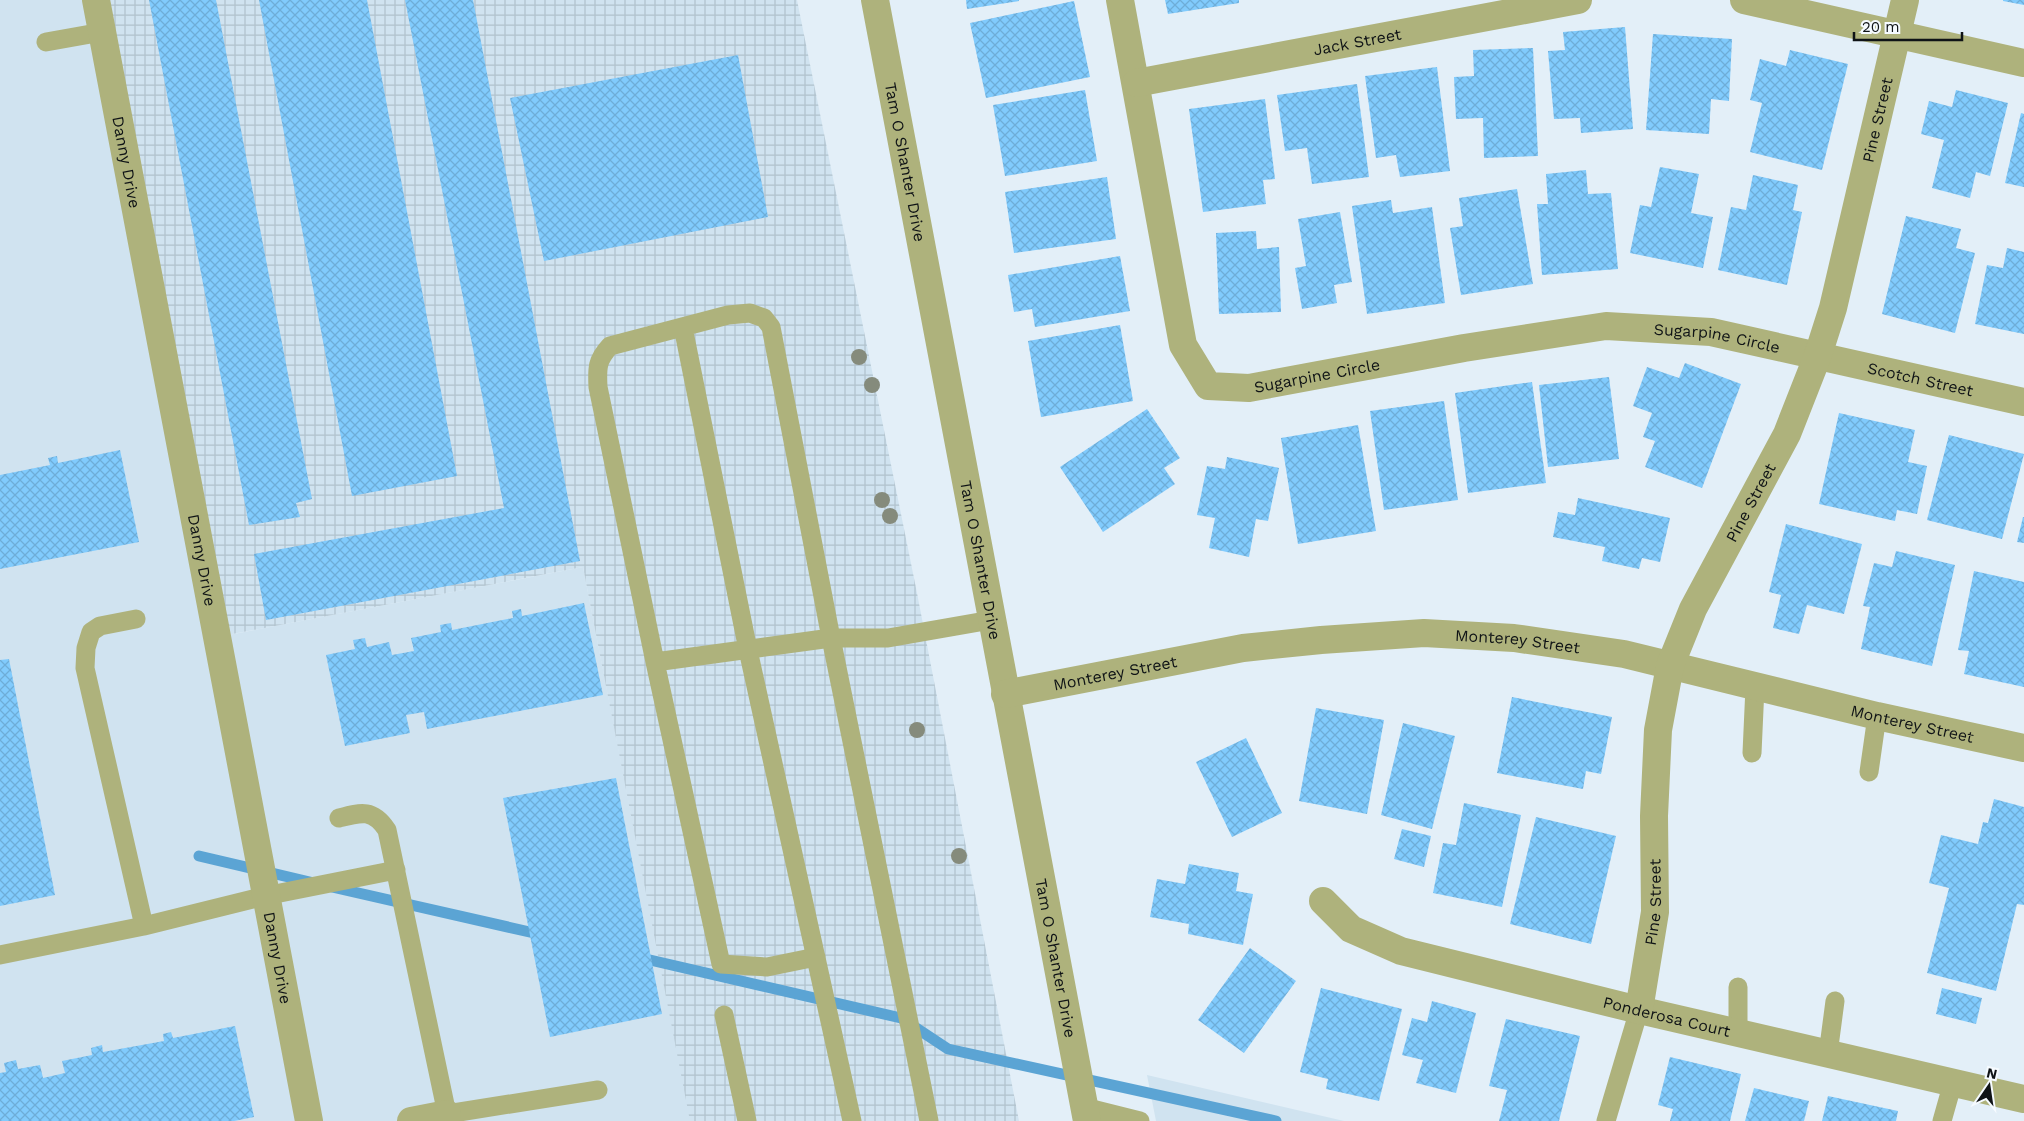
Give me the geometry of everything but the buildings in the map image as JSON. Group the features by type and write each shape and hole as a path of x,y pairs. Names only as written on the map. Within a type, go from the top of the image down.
{"street":[{"name":"Danny Drive","path":"96,0 308,1121"},
{"name":"Tam O Shanter Drive","path":"875,0 1086,1114"},
{"name":"Sugarpine Circle","path":"1120,0 1183,345 1208,386 1249,388 1464,348 1606,326 1711,332 1818,356"},
{"name":"Jack Street","path":"1136,83 1578,0"},
{"path":"1744,0 2024,63"},
{"name":"Pine Street","path":"1639,1010 1656,912 1654,816 1658,730 1670,666 1693,608 1786,434 1818,356 1833,308 1905,0"},
{"name":"Scotch Street","path":"1818,356 2024,402"},
{"name":"Monterey Street","path":"1005,694 1243,648 1321,640 1424,633 1514,638 1624,654 1877,716 2024,748"},
{"name":"Ponderosa Court","path":"1323,901 1351,929 1401,951 1639,1010 2024,1099"},
{"path":"411,1121 447,1114"}],"lane":[{"path":"46,42 102,32"},
{"path":"816,957 766,967 721,964 655,662 598,387 597,371 601,356 610,346 728,315 750,313 764,318 771,326 831,638 929,1121"},
{"path":"683,326 748,650 852,1121"},
{"path":"136,619 100,626 91,632 86,648 85,668 144,926"},
{"path":"655,662 831,638 888,638 992,620"},
{"path":"1752,752 1755,687"},
{"path":"1869,772 1877,716"},
{"path":"339,818 362,814 379,819 387,830 447,1114 598,1090"},
{"path":"0,955 144,926 265,896 396,870"},
{"path":"1738,987 1738,1033"},
{"path":"1828,1054 1835,1000"},
{"path":"1606,1121 1639,1010"},
{"path":"724,1015 747,1121"},
{"path":"1942,1121 1953,1082"},
{"path":"1086,1114 1140,1121"}],"shaded area":[{"path":"0,0 96,0 218,637 583,567 691,1121 0,1121"},
{"path":"96,0 797,0 917,593 1019,1121 690,1121 583,567 217,637"},
{"path":"1147,1075 1344,1121 1156,1121"}],"waterway":[{"path":"199,856 314,883"},
{"path":"332,887 543,935"},
{"path":"637,957 901,1018 948,1049 1276,1121"}]}
